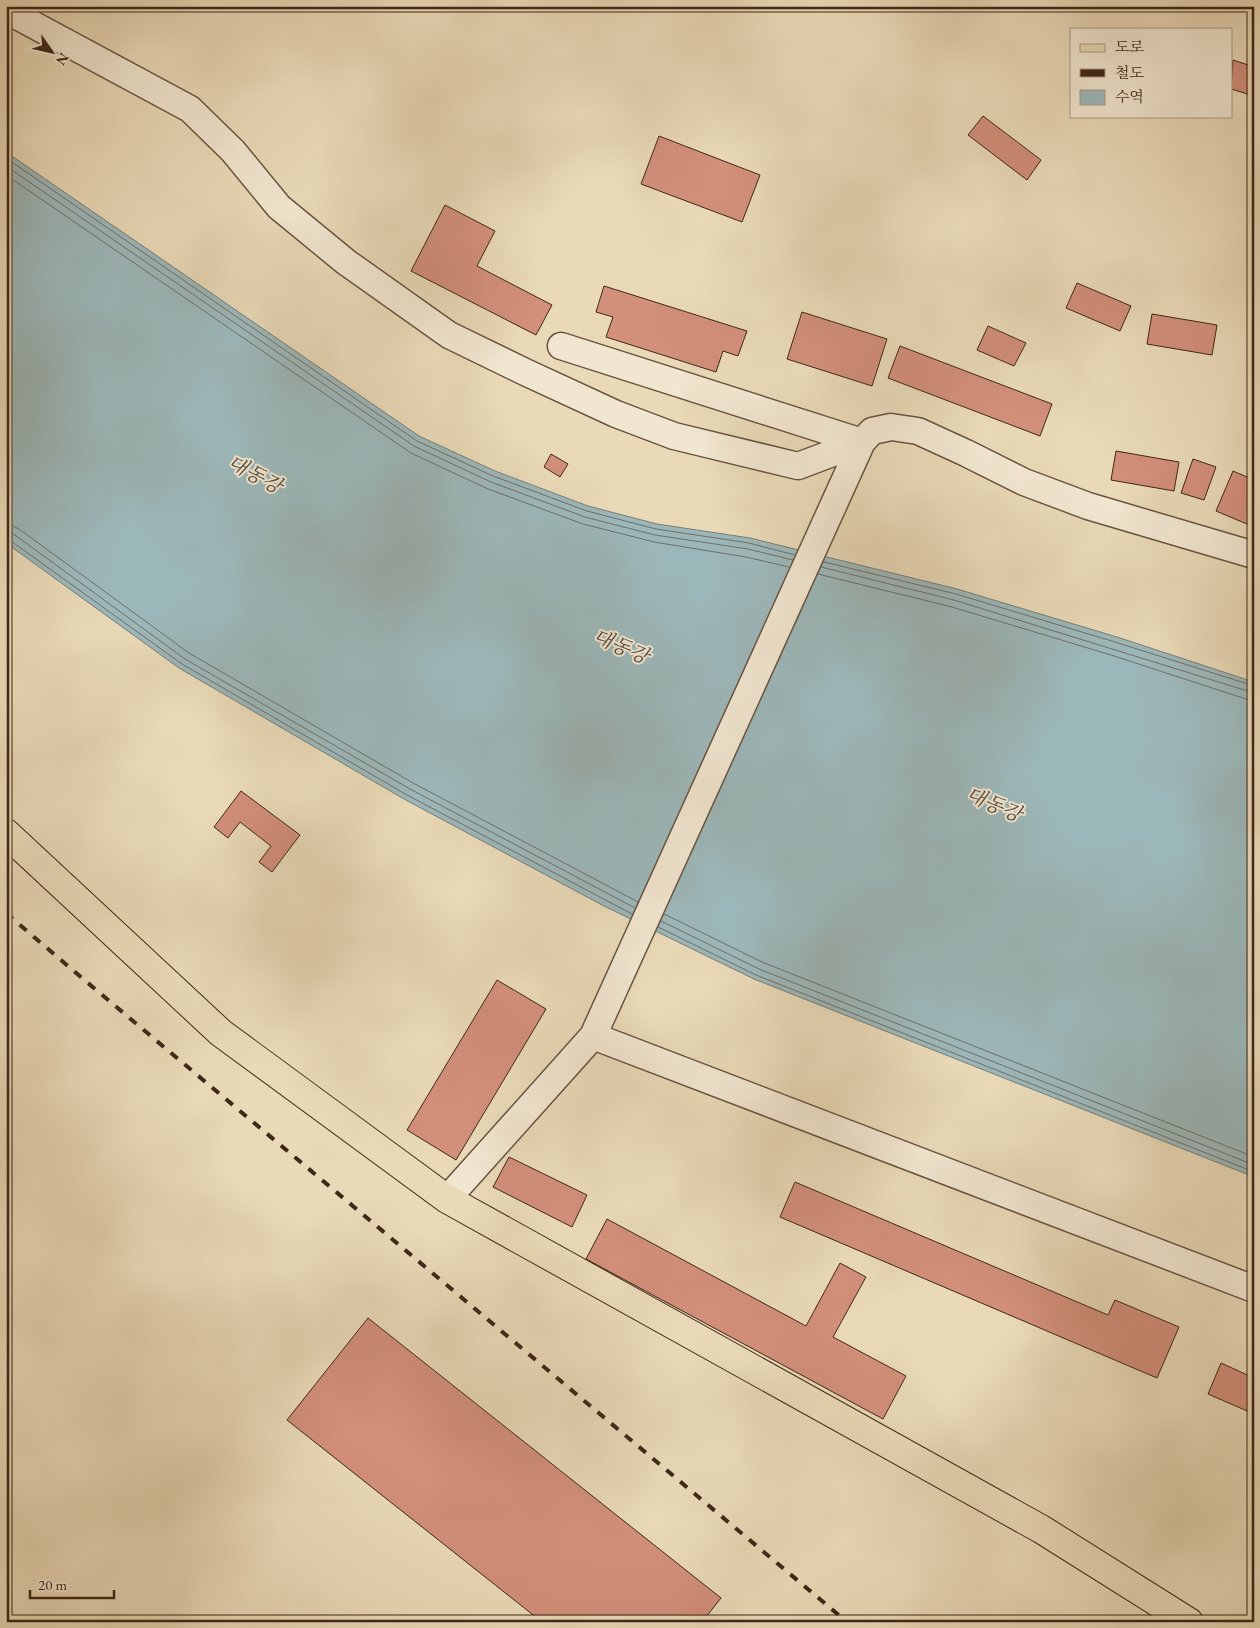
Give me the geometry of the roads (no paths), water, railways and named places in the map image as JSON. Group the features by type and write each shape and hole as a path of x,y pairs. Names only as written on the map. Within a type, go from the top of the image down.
{"main road":[{"path":"6,833 221,1032 447,1199 1040,1529 1189,1622"}],"street":[{"path":"6,10 190,109 233,151 279,207 346,262 449,335 616,414 674,436 798,466 858,451"},
{"path":"561,346 858,451"},
{"path":"447,1199 593,1036 858,451 872,431 891,427 918,432 1024,482 1088,506 1254,555"},
{"path":"593,1036 1254,1289"}],"water":[{"name":"대동강","path":"6,152 419,436 495,471 588,506 657,524 750,538 957,589 1117,637 1254,682 1254,1177 754,979 602,905 404,799 179,668 6,543"}],"railway":[{"path":"6,913 847,1622"}]}
